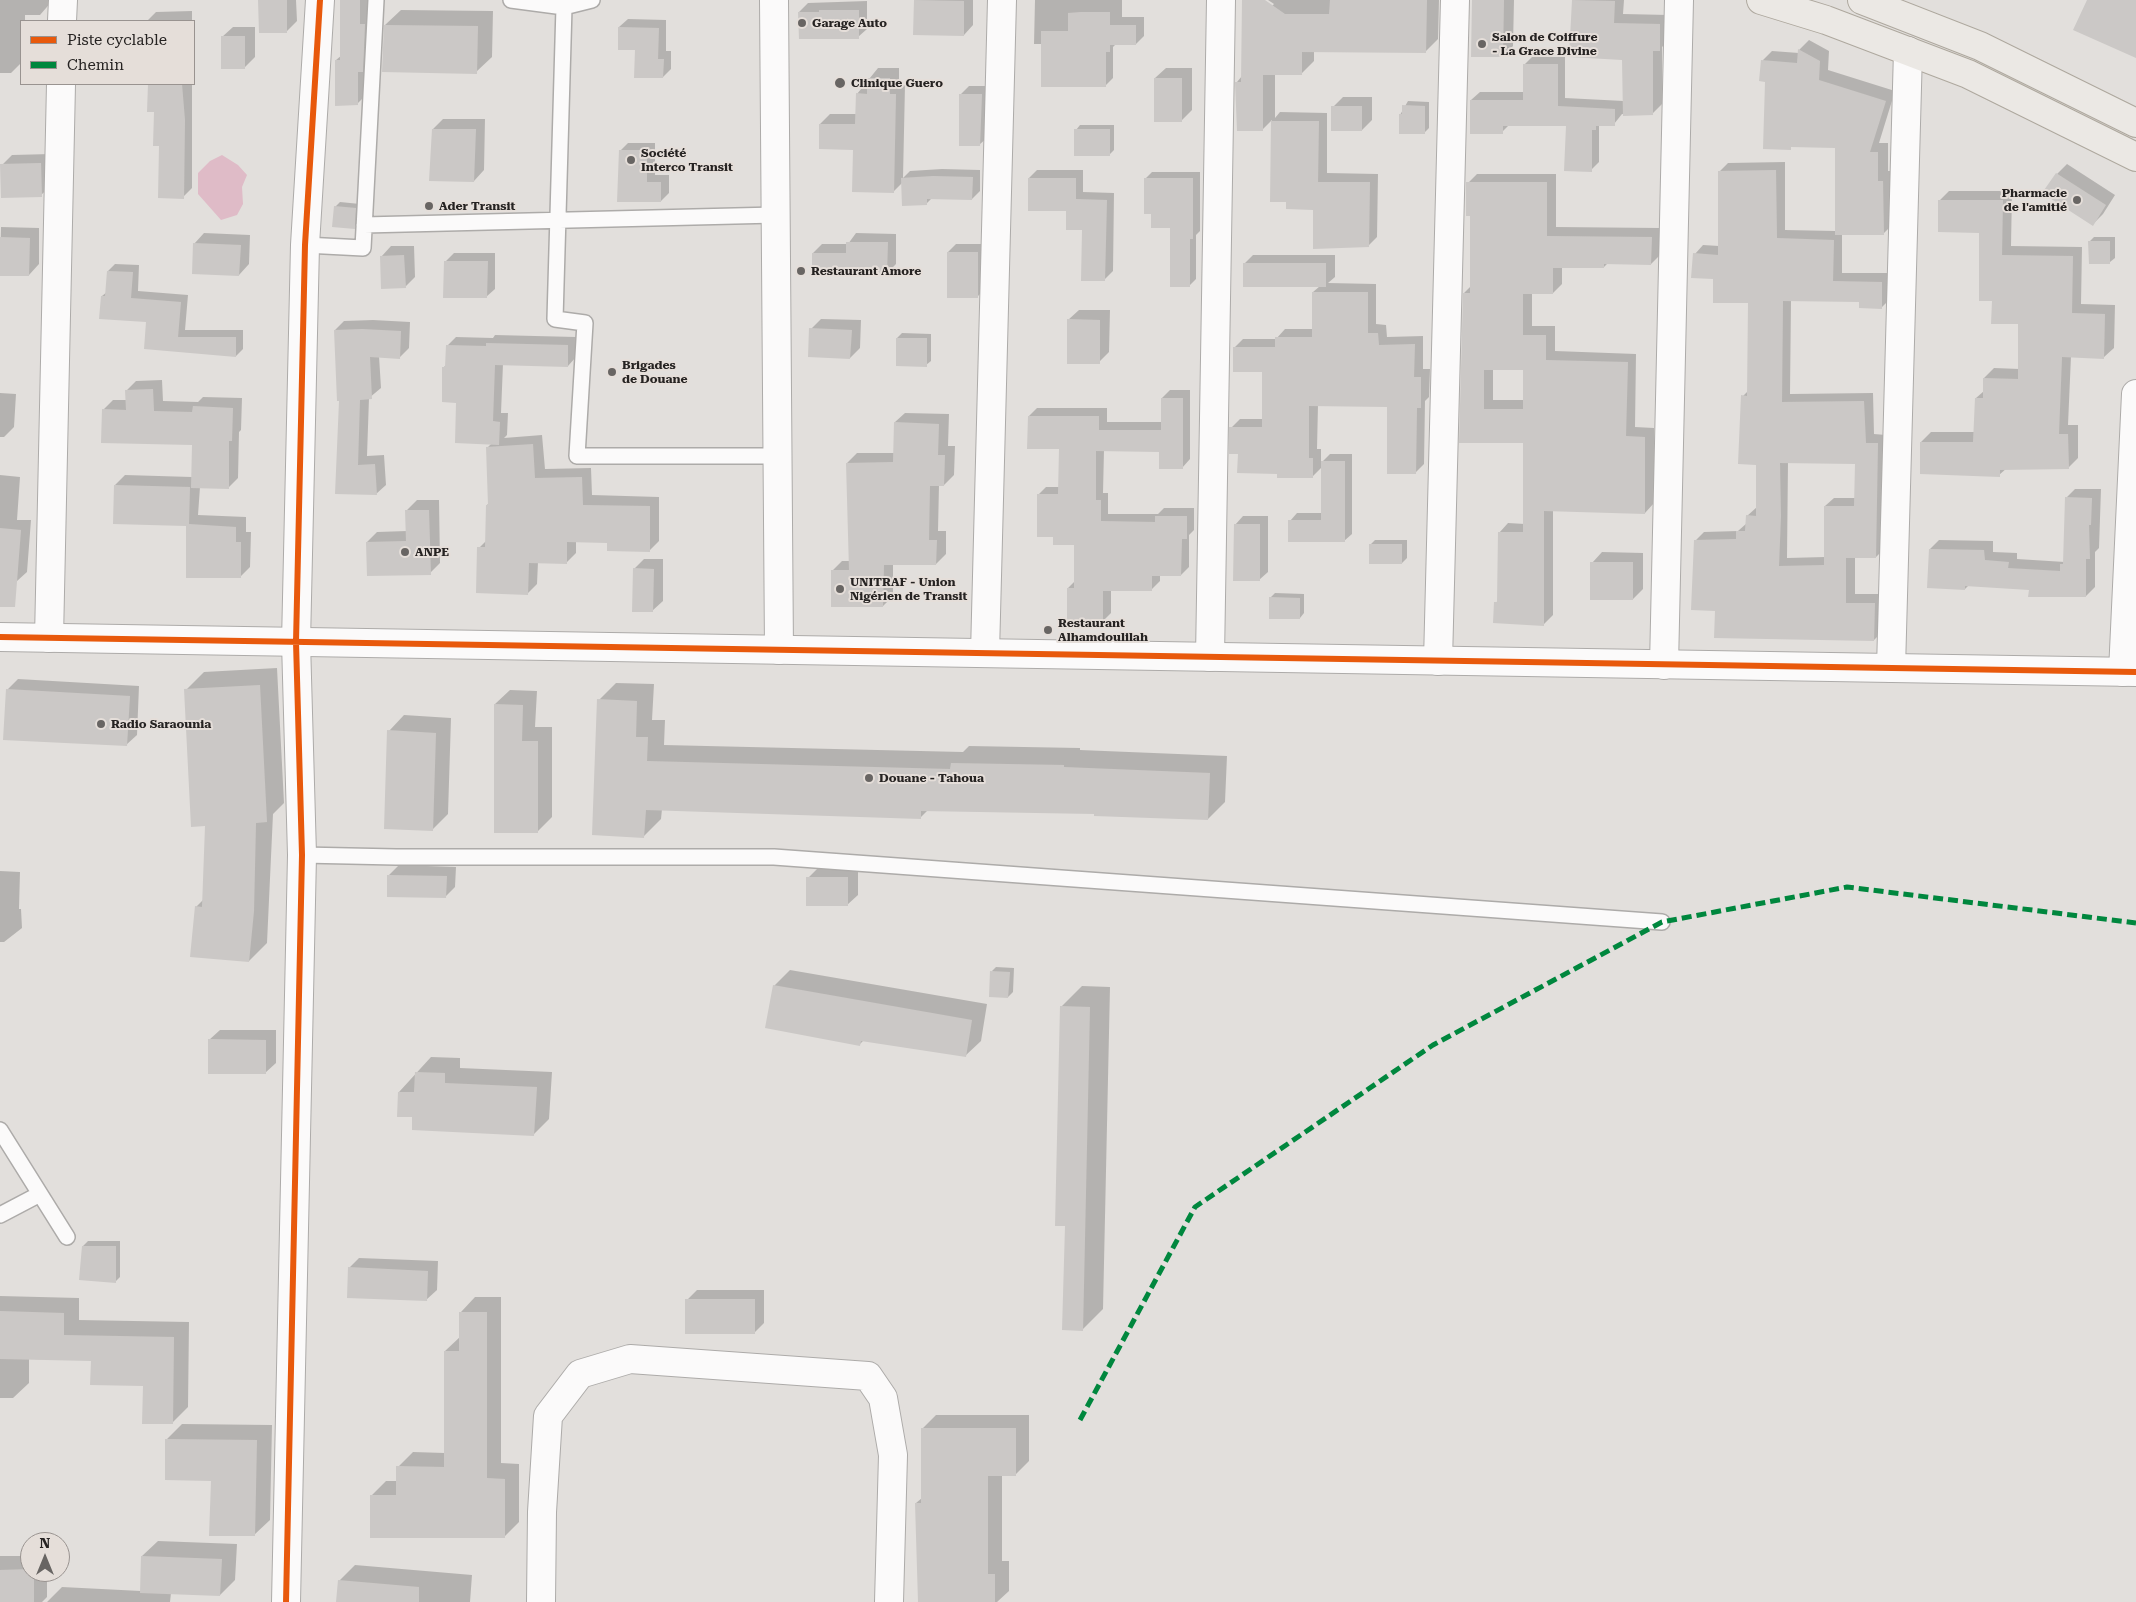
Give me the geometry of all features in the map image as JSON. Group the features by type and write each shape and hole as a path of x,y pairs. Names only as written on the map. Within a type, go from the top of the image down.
{"main road":[{"path":"1761,0 1826,20 1968,74 2136,157"},
{"path":"1862,0 1980,46 2136,123"}],"street":[{"path":"62,20 63,0"},
{"path":"286,1602 302,855 296,642 305,245 320,0"},
{"path":"774,0 779,650"},
{"path":"985,653 1002,0"},
{"path":"1210,657 1221,0"},
{"path":"1438,661 1456,0"},
{"path":"1664,665 1679,0"},
{"path":"1891,668 1908,50"},
{"path":"49,638 61,85"},
{"path":"0,637 2130,672 2136,394"},
{"path":"541,1602 542,1512 548,1416 580,1374 630,1359 868,1376 883,1398 894,1455 889,1602"}],"lane":[{"path":"305,245 363,248 376,0"},
{"path":"511,0 564,7 592,0"},
{"path":"564,7 556,220 555,319 585,323 578,456 778,456"},
{"path":"364,225 776,215"},
{"path":"302,855 396,857 774,857 1662,922"},
{"path":"0,1130 67,1237"},
{"path":"0,1215 40,1194"}],"shaded area":[{"path":"222,155 238,165 247,175 242,187 243,204 237,215 221,220 198,194 198,173 210,161"}],"building":[{"path":"258,0 287,0 287,33 259,33"},
{"path":"340,0 360,0 360,24 365,24 363,72 358,72 358,105 335,106 335,60 340,60"},
{"path":"914,0 964,1 964,36 913,35"},
{"path":"1242,0 1265,0 1285,14 1329,14 1330,0 1427,0 1426,53 1302,52 1302,75 1263,75 1263,131 1237,131 1235,82 1241,82"},
{"path":"1472,0 1504,0 1503,57 1471,57"},
{"path":"1572,0 1615,1 1614,23 1660,24 1660,51 1653,51 1653,115 1623,116 1622,60 1569,57"},
{"path":"2087,0 2136,0 2136,58 2073,30"},
{"path":"819,10 859,10 859,39 799,39 798,12 819,12"},
{"path":"1110,12 1110,25 1136,25 1136,45 1110,45 1110,52 1106,52 1106,87 1041,87 1041,31 1068,31 1068,13"},
{"path":"384,25 478,26 477,74 382,72"},
{"path":"618,27 659,28 658,59 664,59 663,78 634,78 635,50 618,50"},
{"path":"221,36 245,36 245,69 221,69"},
{"path":"1798,49 1820,61 1819,80 1886,101 1870,152 1878,152 1878,181 1883,181 1884,235 1835,235 1835,148 1791,147 1791,150 1763,149 1765,82 1759,81 1761,60 1797,63"},
{"path":"1523,64 1558,64 1558,106 1615,109 1615,126 1596,126 1596,130 1592,130 1592,172 1564,171 1566,126 1503,126 1503,134 1470,134 1470,100 1523,100"},
{"path":"867,78 890,78 890,94 896,94 894,193 852,192 853,150 819,149 819,124 855,124 856,93 867,94"},
{"path":"1154,78 1182,78 1182,122 1154,122"},
{"path":"148,85 182,85 185,120 184,199 158,198 159,146 153,146 154,112 147,112"},
{"path":"959,94 982,94 980,146 959,146"},
{"path":"1402,105 1425,106 1425,134 1399,134 1399,114 1402,114"},
{"path":"1331,106 1362,106 1362,131 1331,131"},
{"path":"1271,121 1319,121 1318,182 1370,182 1369,247 1313,249 1313,210 1286,209 1286,202 1270,202"},
{"path":"432,129 476,129 474,182 429,181"},
{"path":"1074,129 1110,129 1110,156 1074,156"},
{"path":"619,150 647,150 647,182 661,182 661,202 617,202"},
{"path":"41,163 42,197 1,198 0,164"},
{"path":"1776,170 1777,238 1834,240 1833,281 1882,282 1882,309 1859,308 1859,302 1783,301 1782,402 1864,401 1866,443 1878,443 1876,558 1846,558 1846,603 1875,603 1874,641 1714,638 1715,611 1691,610 1694,540 1736,539 1736,531 1745,531 1746,515 1756,516 1756,465 1738,464 1741,395 1747,396 1748,303 1713,303 1713,279 1691,278 1693,253 1718,255 1718,171","holes":["1780,463 1855,464 1854,506 1824,506 1824,565 1779,566 1781,516"]},
{"path":"2056,173 2106,205 2093,226 2042,193"},
{"path":"933,176 973,177 972,200 927,199 927,205 902,206 901,178"},
{"path":"1028,178 1076,178 1076,199 1107,200 1105,281 1081,281 1082,230 1066,230 1066,211 1028,211"},
{"path":"1144,178 1193,178 1193,239 1190,239 1190,287 1170,287 1170,228 1151,228 1151,214 1144,214"},
{"path":"1466,182 1547,182 1547,236 1652,237 1651,265 1604,264 1604,268 1553,268 1553,294 1523,294 1523,335 1546,335 1546,360 1628,362 1626,436 1645,437 1645,514 1544,511 1544,626 1493,623 1494,602 1497,602 1498,532 1523,532 1523,443 1459,443 1463,293 1470,293 1470,216 1466,216","holes":["1484,370 1523,370 1523,409 1484,409"]},
{"path":"1938,200 2003,200 2002,255 2073,256 2072,313 2105,314 2104,359 2062,357 2059,434 2068,434 2069,469 2000,470 2000,477 1920,474 1920,442 1973,442 1975,398 1983,398 1983,378 2018,379 2018,324 1991,324 1992,301 1979,301 1979,233 1938,232"},
{"path":"334,206 356,208 355,229 332,227"},
{"path":"0,237 30,238 29,276 0,276"},
{"path":"2088,241 2110,241 2110,264 2089,264"},
{"path":"846,242 888,242 887,274 812,274 812,253 846,253"},
{"path":"193,243 241,245 239,276 192,274"},
{"path":"947,252 978,252 978,298 947,298"},
{"path":"404,255 406,288 381,289 380,256"},
{"path":"444,261 488,261 487,298 443,298"},
{"path":"1243,263 1326,263 1326,287 1243,287"},
{"path":"107,271 133,272 131,298 181,302 178,337 236,337 236,357 144,349 146,322 99,319 101,296 105,296"},
{"path":"1312,292 1368,292 1368,333 1378,333 1379,345 1415,344 1414,377 1421,377 1421,408 1417,408 1416,474 1387,474 1387,407 1309,406 1309,458 1313,458 1313,478 1277,478 1277,474 1237,473 1238,454 1229,454 1229,427 1262,427 1262,372 1233,372 1233,347 1275,347 1275,337 1312,337"},
{"path":"1067,319 1100,320 1100,364 1067,364"},
{"path":"809,328 852,330 850,359 808,357"},
{"path":"334,330 401,331 400,359 370,357 372,399 360,400 358,465 375,464 377,495 335,494 339,401 337,401"},
{"path":"896,338 927,338 927,367 896,366"},
{"path":"486,343 568,345 568,367 495,365 493,421 500,422 499,445 455,443 456,403 442,402 442,367 445,367 446,345 486,346"},
{"path":"153,389 154,411 192,412 193,406 233,408 232,441 229,441 229,489 191,488 192,445 101,443 102,409 126,410 125,390"},
{"path":"1161,398 1183,398 1183,469 1159,469 1159,452 1096,451 1096,500 1101,500 1101,521 1155,522 1155,516 1187,516 1187,539 1182,539 1181,576 1152,576 1152,591 1103,591 1103,622 1067,622 1067,588 1074,588 1074,545 1053,545 1053,537 1037,537 1037,494 1058,494 1059,449 1027,449 1028,416 1099,416 1099,430 1161,430"},
{"path":"894,422 939,424 938,455 945,455 944,486 930,486 929,540 937,540 936,565 884,565 883,607 831,607 831,570 849,570 846,463 893,462"},
{"path":"533,444 535,478 582,477 583,505 650,506 650,552 607,551 607,543 567,542 567,564 529,563 528,595 476,593 477,547 485,547 486,505 488,505 486,447"},
{"path":"1321,461 1345,461 1345,542 1288,542 1288,520 1321,520"},
{"path":"114,485 190,487 189,524 236,527 236,542 241,542 241,578 186,578 186,526 113,524"},
{"path":"2065,497 2092,498 2091,525 2089,525 2090,559 2086,559 2086,597 2028,597 2029,590 1965,586 1965,590 1927,588 1929,549 1984,550 1985,560 2009,562 2008,568 2060,571 2060,564 2063,564"},
{"path":"405,510 429,510 431,575 367,576 366,542 406,541"},
{"path":"1234,524 1260,524 1260,581 1233,581"},
{"path":"0,528 21,530 15,607 0,607"},
{"path":"1369,544 1402,544 1402,564 1369,564"},
{"path":"1590,562 1633,562 1633,600 1590,600"},
{"path":"633,568 654,569 653,612 632,612"},
{"path":"1269,597 1300,598 1300,619 1269,619"},
{"path":"260,685 267,822 256,823 254,911 249,962 190,957 195,906 202,907 205,826 191,827 184,689"},
{"path":"6,689 130,696 127,746 3,740"},
{"path":"597,699 637,701 636,737 648,737 647,761 950,769 951,763 1064,765 1064,767 1210,773 1208,820 1094,816 1094,814 921,811 921,819 646,810 644,838 592,835"},
{"path":"494,704 523,705 522,741 538,741 538,833 494,833"},
{"path":"387,730 436,733 433,831 384,829"},
{"path":"387,875 447,876 446,898 387,897"},
{"path":"806,877 848,877 848,906 806,906"},
{"path":"990,971 1010,972 1008,998 989,997"},
{"path":"773,985 972,1020 966,1057 861,1041 860,1046 765,1028"},
{"path":"1060,1006 1090,1007 1083,1331 1062,1330 1065,1226 1055,1226"},
{"path":"208,1039 266,1040 266,1074 208,1074"},
{"path":"415,1072 445,1073 445,1083 537,1087 534,1136 412,1130 412,1117 397,1117 398,1092 414,1092"},
{"path":"82,1246 116,1246 116,1283 79,1280"},
{"path":"348,1267 428,1271 427,1301 347,1298"},
{"path":"685,1299 755,1299 755,1334 685,1334"},
{"path":"0,1311 64,1313 64,1335 174,1337 173,1424 142,1424 143,1386 90,1385 91,1361 0,1359"},
{"path":"459,1312 487,1312 487,1478 505,1479 505,1538 370,1538 370,1495 396,1495 396,1466 444,1467 444,1351 459,1351"},
{"path":"921,1428 1016,1428 1016,1476 988,1476 988,1574 995,1574 995,1602 918,1602 915,1503 921,1503"},
{"path":"165,1439 257,1440 255,1536 209,1536 211,1481 165,1480"},
{"path":"141,1556 222,1559 220,1596 140,1593"},
{"path":"20,1569 20,1582 34,1582 34,1602 0,1602 0,1570"},
{"path":"338,1580 419,1587 419,1602 336,1602"}],"marked path":[{"path":"1080,1420 1195,1207 1433,1045 1662,922 1847,887 2136,923"}],"cycle path":[{"path":"286,1602 302,855 296,642 305,245 320,0"},
{"path":"0,637 2136,672"}],"place":[{"name":"Garage Auto","path":"802,23"},
{"name":"Salon de Coiffure - La Grace Divine","path":"1482,44"},
{"name":"Clinique Guero","path":"840,83"},
{"name":"Société Interco Transit","path":"631,160"},
{"name":"Pharmacie de l'amitié","path":"2077,200"},
{"name":"Ader Transit","path":"429,206"},
{"name":"Restaurant Amore","path":"801,271"},
{"name":"Brigades de Douane","path":"612,372"},
{"name":"ANPE","path":"405,552"},
{"name":"UNITRAF - Union Nigérien de Transit","path":"840,589"},
{"name":"Restaurant Alhamdoulilah","path":"1048,630"},
{"name":"Radio Saraounia","path":"101,724"},
{"name":"Douane - Tahoua","path":"869,778"}]}
